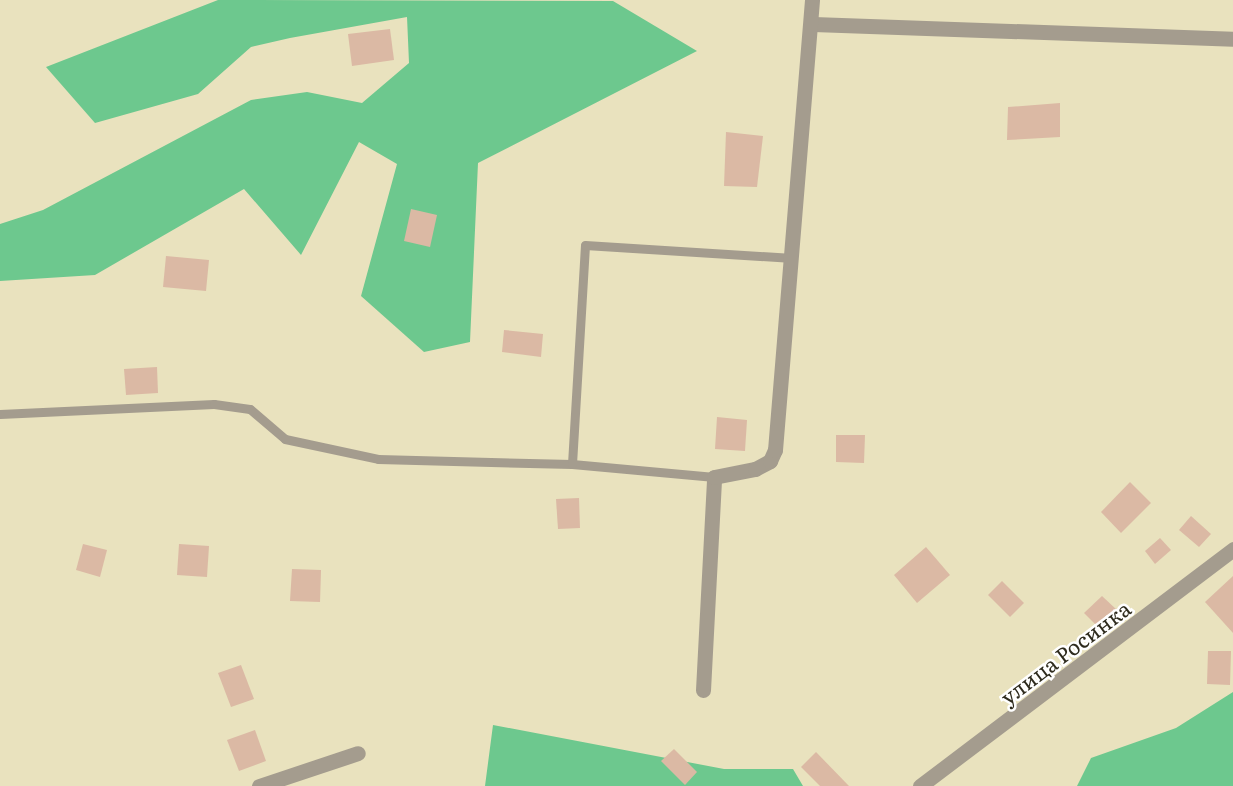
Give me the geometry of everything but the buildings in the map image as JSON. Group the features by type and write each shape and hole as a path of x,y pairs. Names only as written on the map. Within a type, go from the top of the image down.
{"street":[{"path":"703,690 714,477 755,469 770,461 775,450 794,258 813,24 812,0"},
{"path":"813,24 1233,39"},
{"name":"улица Росинка","path":"920,786 1233,549"},
{"path":"259,786 358,753"}],"lane":[{"path":"572,464 585,245 794,258"},
{"path":"0,414 214,404 250,409 285,439 378,459 572,464 714,477"}],"green space":[{"path":"218,0 613,1 697,51 478,163 470,342 424,352 361,296 397,164 359,142 301,255 244,189 95,275 0,281 0,224 43,210 251,100 307,92 362,103 409,63 407,17 290,38 251,47 198,94 95,123 46,67"},
{"path":"1233,692 1233,786 1077,786 1091,758 1176,728"},
{"path":"493,725 724,769 793,769 803,786 485,786"}]}
